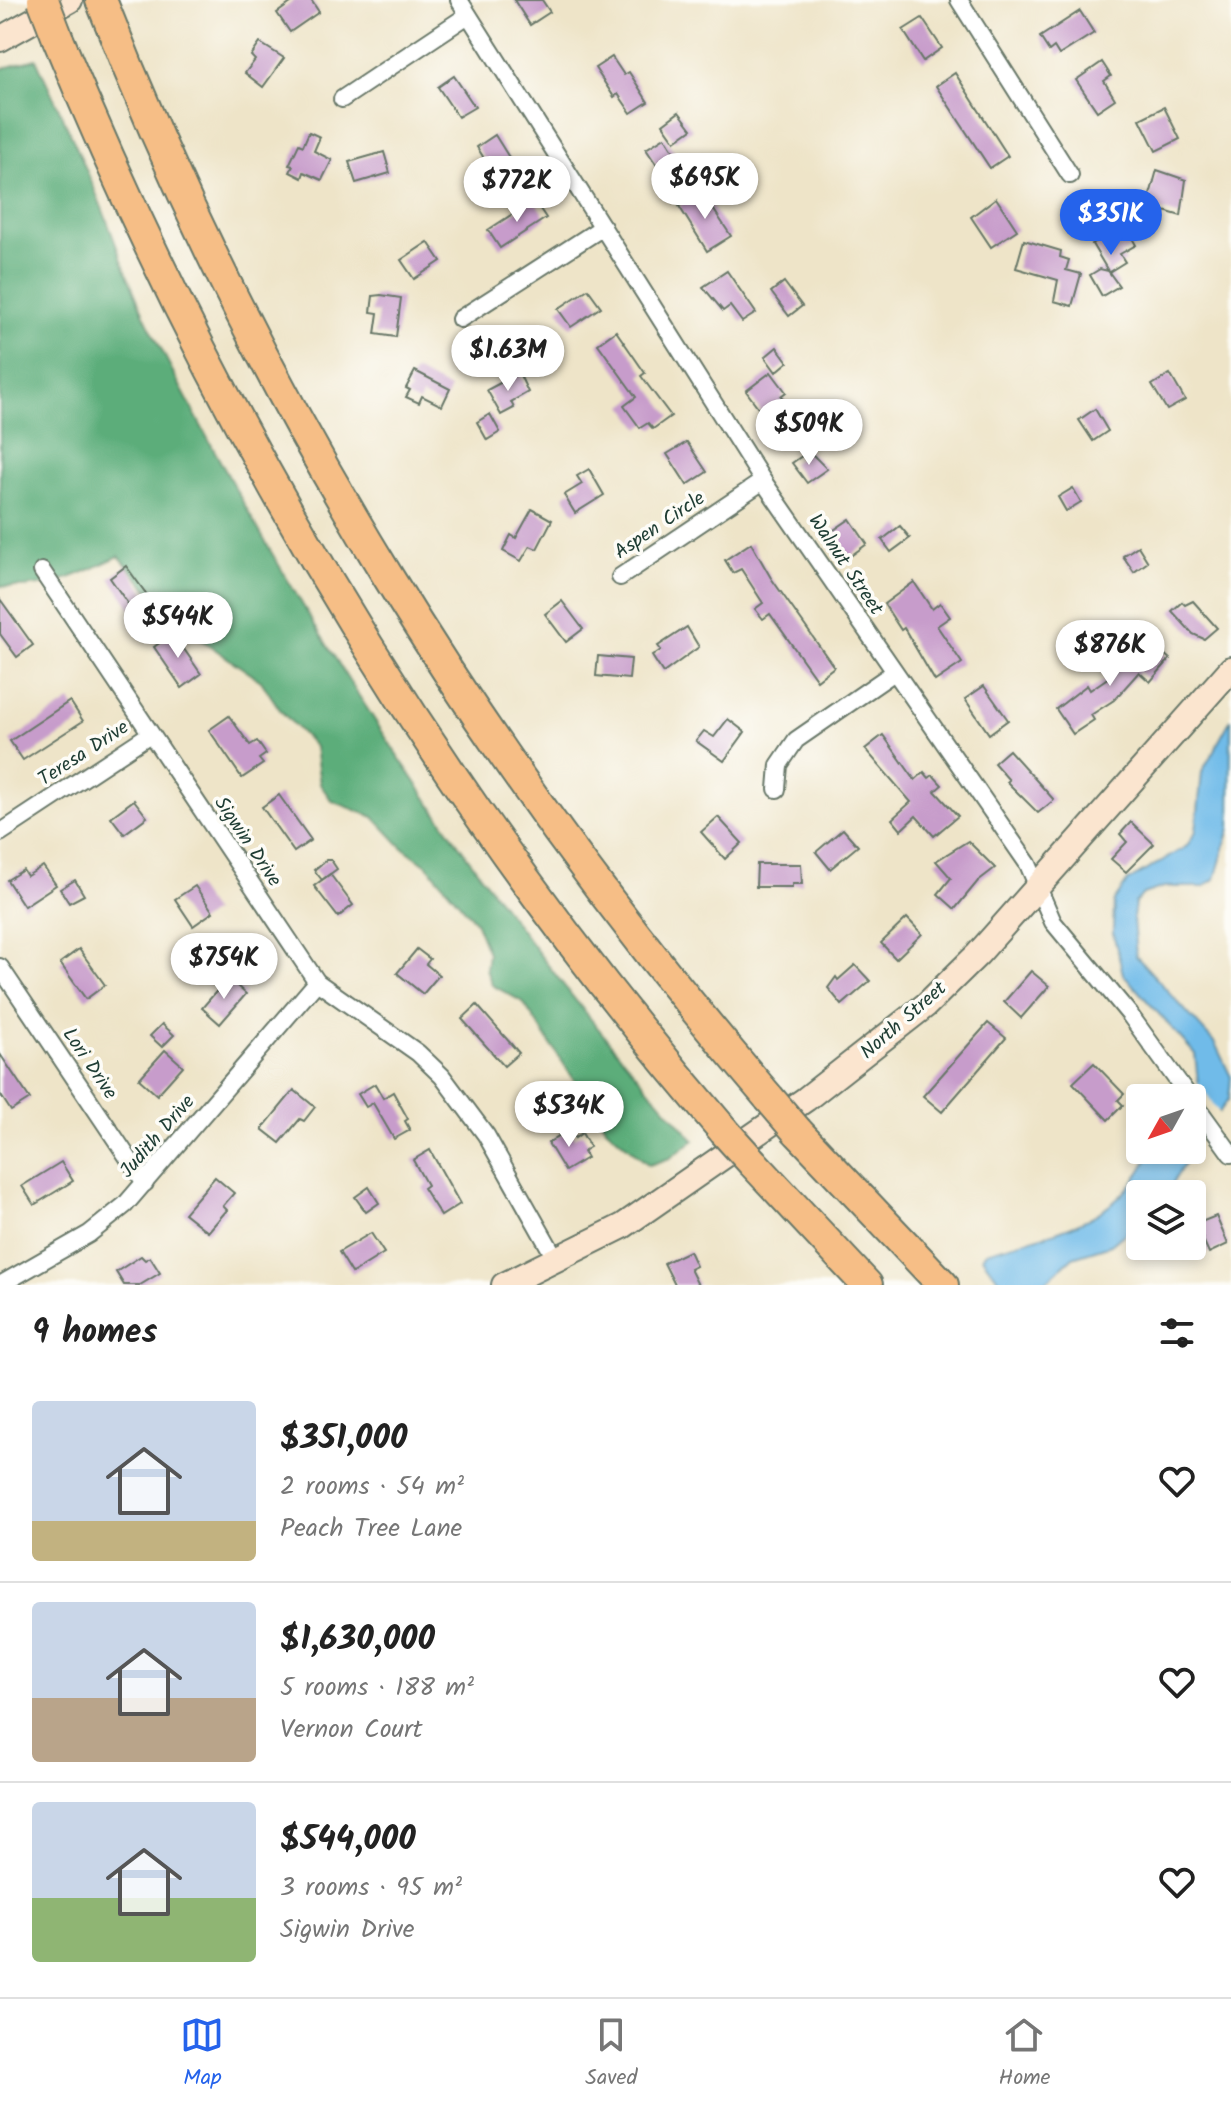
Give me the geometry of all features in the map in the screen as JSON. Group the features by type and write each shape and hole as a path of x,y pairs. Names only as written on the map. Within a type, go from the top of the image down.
{"highway":[{"path":"43,0 120,184 198,349 278,497 419,730 592,971 724,1131 867,1285"},
{"path":"103,5 169,163 253,338 343,503 474,714 582,867 695,1012 797,1131 943,1285"}],"main road":[{"path":"0,39 70,0"},
{"name":"North Street","path":"504,1285 557,1261 635,1219 870,1051 926,1005 978,954 1036,885 1231,669"}],"street":[{"path":"959,0 1070,175"},
{"path":"342,99 464,7"},
{"name":"Walnut Street","path":"464,7 763,481 1028,864 1053,922 1179,1084"},
{"path":"460,319 603,227"},
{"name":"Aspen Circle","path":"620,577 763,481"},
{"name":"Sigwin Drive","path":"42,571 317,982 418,1053 442,1076 486,1135 557,1261"},
{"path":"777,789 779,765 796,740 893,673"},
{"name":"Teresa Drive","path":"0,833 150,734"},
{"name":"Lori Drive","path":"0,967 145,1183"},
{"name":"Judith Drive","path":"0,1285 89,1234 145,1183 317,982"},
{"name":"Walnut Street","path":"1206,1120 1231,1154"}],"green space":[{"path":"36,59 89,176 143,313 266,543 329,649 466,855 539,954 615,1049 694,1140 670,1158 649,1165 606,1128 523,1002 492,985 486,969 488,953 475,921 427,865 402,847 374,817 332,801 320,784 315,747 281,711 261,681 177,623 119,556 90,570 47,584 0,586 0,69"}],"water":[{"path":"1231,719 1230,828 1215,879 1203,887 1164,887 1143,894 1135,903 1133,918 1136,956 1215,1043 1231,1077 1229,1099 1206,1130 1206,1084 1196,1084 1195,1054 1123,974 1113,933 1114,901 1128,881 1187,846 1196,831 1202,772"},
{"path":"1144,1164 1184,1164 1174,1180 1134,1180"},
{"path":"1126,1190 1126,1233 1111,1245 1073,1257 1042,1285 1003,1285 982,1257 986,1252 1083,1221 1104,1210"}],"pier":[{"path":"1206,1094 1220,1114 1206,1131"}],"building":[{"path":"295,0 311,0 319,12 290,32 277,13"},
{"path":"514,0 542,0 550,12 530,25"},
{"path":"1080,11 1094,33 1059,55 1054,47 1049,51 1040,37"},
{"path":"922,18 942,48 923,61 903,30"},
{"path":"260,43 284,58 263,87 245,73 255,60 251,56"},
{"path":"612,57 624,75 629,72 648,102 631,113 618,94 614,97 595,68"},
{"path":"1102,62 1111,76 1104,81 1115,99 1097,111 1076,80"},
{"path":"955,73 1008,156 990,168 936,86"},
{"path":"454,76 475,107 458,117 438,87"},
{"path":"1164,107 1180,139 1156,151 1140,119"},
{"path":"679,112 692,129 675,141 663,124"},
{"path":"309,132 320,137 314,151 332,160 322,180 304,172 302,178 290,172 293,166 289,165"},
{"path":"495,135 515,167 497,179 477,147"},
{"path":"665,137 678,158 660,170 646,149"},
{"path":"384,152 390,173 356,183 349,162"},
{"path":"1157,170 1186,180 1181,216 1147,206"},
{"path":"702,192 731,236 707,251 679,206"},
{"path":"996,198 1017,230 991,247 971,217"},
{"path":"534,200 546,218 500,248 488,230"},
{"path":"1120,227 1126,227 1136,245 1120,254 1125,262 1109,272 1119,286 1102,296 1090,275 1100,269 1108,271 1092,244"},
{"path":"1024,240 1061,251 1060,257 1069,260 1066,270 1081,274 1072,306 1054,301 1058,280 1016,268"},
{"path":"428,242 441,261 414,279 401,260"},
{"path":"727,271 756,313 742,322 730,306 723,311 703,287"},
{"path":"784,282 802,306 789,316 771,292"},
{"path":"588,289 601,307 571,327 558,309"},
{"path":"373,296 401,298 396,337 375,334 378,313 371,312"},
{"path":"616,331 645,373 641,376 671,416 653,429 648,423 640,428 624,406 636,397 598,344"},
{"path":"777,347 788,362 776,372 765,357"},
{"path":"415,371 450,389 442,406 422,396 419,403 406,397 410,390 406,388"},
{"path":"771,372 786,392 781,396 786,403 766,418 746,391"},
{"path":"519,373 528,392 511,402 514,408 501,415 487,390"},
{"path":"1170,374 1185,400 1167,410 1152,385"},
{"path":"1095,409 1108,431 1093,441 1079,420"},
{"path":"490,414 500,432 487,440 477,422"},
{"path":"687,442 707,472 687,485 667,454"},
{"path":"809,451 827,469 807,483 792,463"},
{"path":"589,469 604,495 575,513 564,495 582,484 577,476"},
{"path":"1073,488 1081,502 1066,511 1058,497"},
{"path":"532,509 552,520 537,549 530,546 521,561 503,551 511,535 516,538"},
{"path":"850,519 867,544 849,557 831,532"},
{"path":"900,526 910,538 891,552 882,540"},
{"path":"751,543 771,578 834,667 817,680 770,614 763,619 755,609 763,603 741,569 733,573 725,560"},
{"path":"1138,546 1148,562 1134,572 1123,556"},
{"path":"126,566 150,599 133,611 110,578"},
{"path":"914,582 932,609 940,603 950,617 937,626 962,663 935,681 904,628 901,630 884,604"},
{"path":"0,599 33,645 17,657 0,634"},
{"path":"562,601 583,629 566,642 545,614"},
{"path":"1193,601 1217,628 1204,639 1193,634 1172,611 1182,602 1185,605"},
{"path":"183,605 194,620 181,630 170,614"},
{"path":"687,627 699,647 663,673 652,656 661,650 658,646"},
{"path":"173,633 201,674 182,688 154,647"},
{"path":"1151,643 1170,659 1150,682 1139,672 1114,700 1091,715 1094,720 1073,734 1056,709 1087,685 1090,690 1109,677 1127,657 1134,663"},
{"path":"598,656 631,659 629,679 596,676"},
{"path":"984,686 1008,720 989,734 965,699"},
{"path":"70,701 83,721 23,760 10,741"},
{"path":"229,716 250,745 257,741 266,754 259,759 263,764 242,778 209,730"},
{"path":"728,719 745,732 724,761 696,741 704,731 714,737"},
{"path":"883,735 915,780 924,772 929,778 933,775 942,785 935,791 958,816 934,836 916,816 901,830 892,819 911,802 865,749"},
{"path":"1009,750 1054,800 1038,813 1007,782 1009,780 994,763"},
{"path":"279,795 311,840 294,852 262,807"},
{"path":"134,800 147,817 124,834 111,817"},
{"path":"718,817 742,843 725,859 701,832"},
{"path":"1131,822 1154,844 1126,872 1111,859 1127,842 1120,834"},
{"path":"843,829 858,846 830,869 816,852"},
{"path":"968,841 995,868 978,881 955,909 938,894 951,878 936,861"},
{"path":"326,860 331,860 337,869 322,880 314,870"},
{"path":"757,864 801,864 802,884 756,887"},
{"path":"43,866 56,885 24,906 7,880 23,870 27,876"},
{"path":"330,874 353,905 338,917 314,886"},
{"path":"75,880 84,895 69,903 60,889"},
{"path":"195,886 213,912 193,926 175,899"},
{"path":"907,918 922,934 896,959 881,943"},
{"path":"79,949 105,985 86,999 60,963"},
{"path":"417,949 430,959 426,964 439,975 423,994 397,973"},
{"path":"855,965 870,981 842,1005 828,988 836,977 838,980"},
{"path":"1031,971 1049,986 1021,1018 1004,1002"},
{"path":"228,978 246,994 220,1024 202,1008"},
{"path":"477,1005 519,1053 504,1066 462,1019"},
{"path":"988,1023 1006,1038 942,1112 923,1096"},
{"path":"162,1024 174,1035 162,1047 150,1036"},
{"path":"165,1050 183,1066 157,1095 139,1079"},
{"path":"0,1054 30,1099 11,1111 0,1094"},
{"path":"1094,1063 1124,1094 1118,1100 1123,1105 1108,1120 1073,1083"},
{"path":"375,1084 383,1098 393,1092 408,1119 405,1121 410,1130 394,1139 373,1103 366,1107 358,1094"},
{"path":"294,1090 315,1107 280,1143 262,1129"},
{"path":"569,1129 575,1138 582,1133 590,1147 583,1151 587,1158 565,1171 548,1143"},
{"path":"430,1150 460,1204 441,1216 423,1188 427,1185 413,1160"},
{"path":"61,1162 73,1181 34,1205 22,1186"},
{"path":"215,1177 234,1193 223,1206 227,1210 208,1232 184,1213"},
{"path":"369,1187 379,1203 366,1212 355,1197"},
{"path":"1216,1216 1228,1244 1209,1253 1206,1246 1206,1220"},
{"path":"371,1233 384,1253 352,1273 339,1252"},
{"path":"689,1251 696,1266 690,1269 698,1285 675,1285 664,1263"},
{"path":"141,1256 145,1260 150,1257 160,1273 140,1285 124,1285 116,1272"}]}
